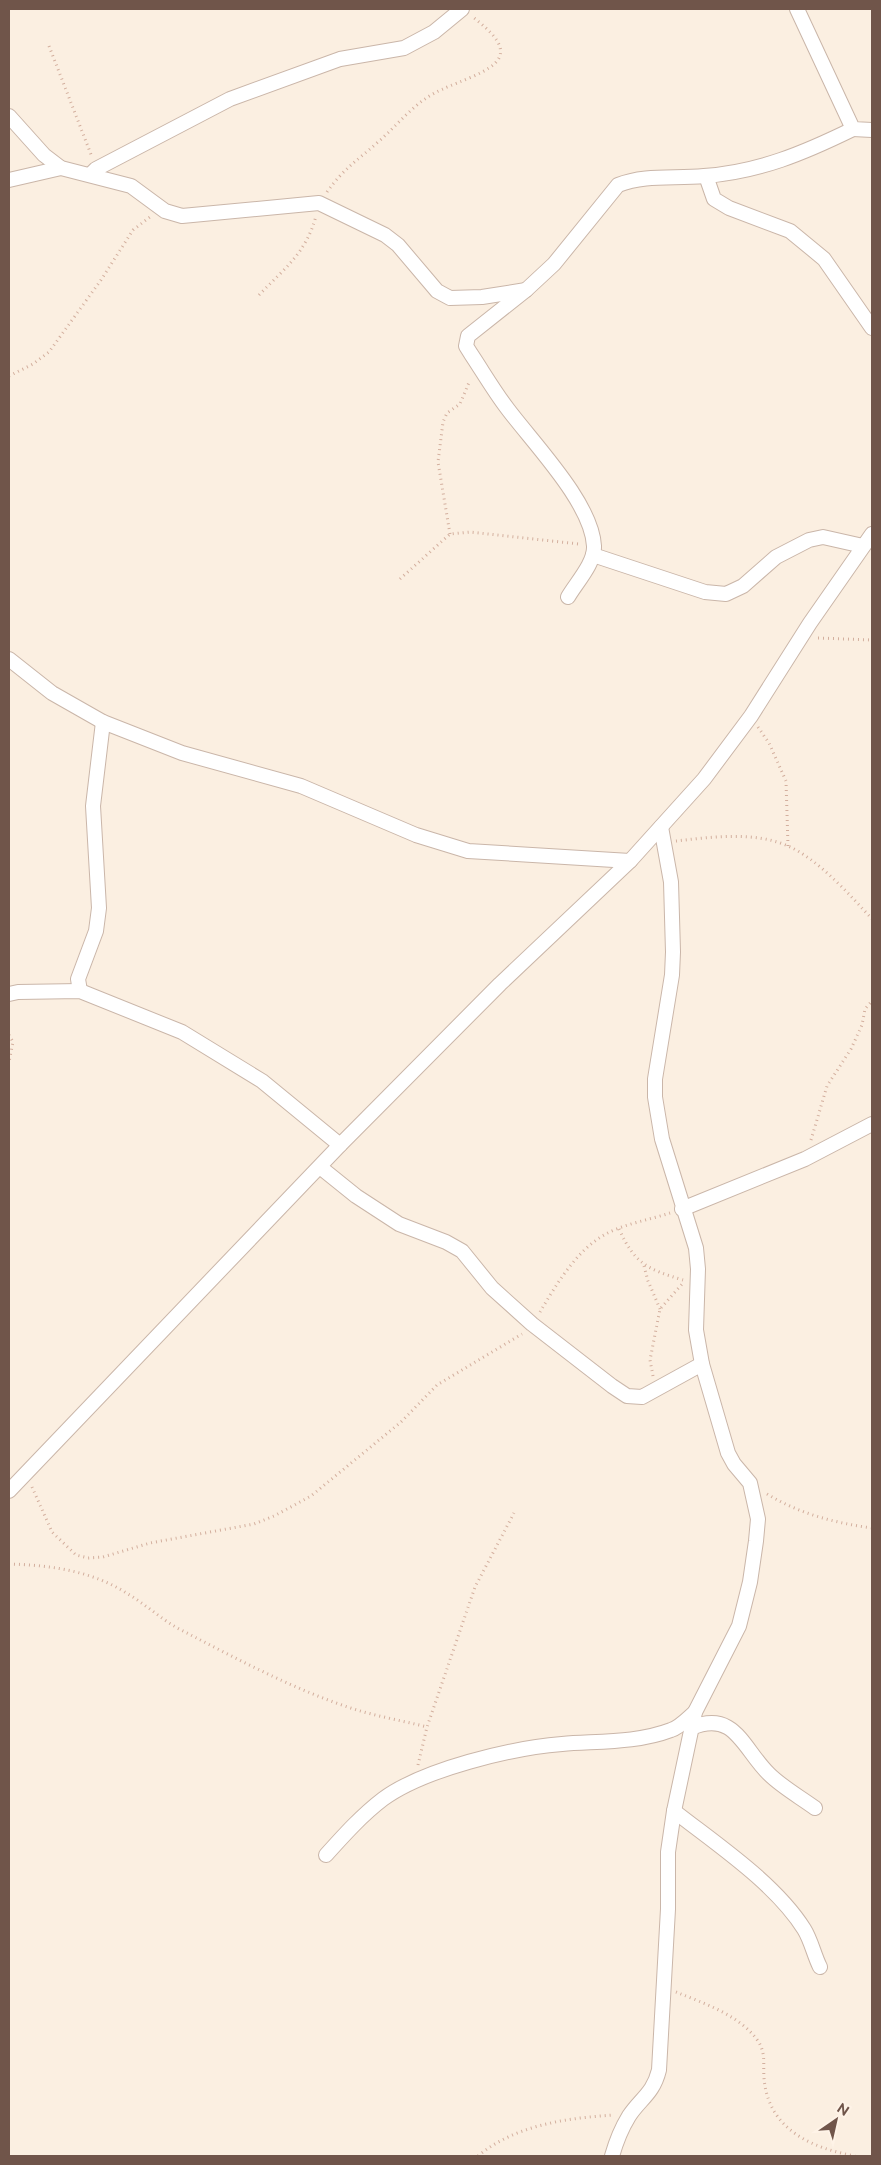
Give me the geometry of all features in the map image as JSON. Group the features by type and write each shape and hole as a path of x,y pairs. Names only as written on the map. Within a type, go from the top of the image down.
{"street":[{"path":"797,9 853,129"},
{"path":"93,172 230,100 340,60 404,48 467,12"},
{"path":"9,116 44,155 61,168"},
{"path":"568,597 594,550 588,518 574,496 506,407 471,354 466,346 468,336 526,290 554,264 618,185 633,178 706,176 772,164 804,154 853,129 872,130"},
{"path":"9,180 61,168 93,172 132,186 165,211 182,216 319,203 385,235 398,245 437,291 450,298 482,297 526,290"},
{"path":"706,176 714,199 729,208 790,231 824,259 872,328"},
{"path":"9,1492 340,1145 500,984 630,861 661,827 704,779 751,716 801,637 872,534"},
{"path":"594,550 705,592 726,594 743,586 776,557 810,540 823,537 863,546"},
{"path":"9,659 52,693 103,722 182,753 301,786 416,834 468,851 630,861"},
{"path":"80,991 78,979 96,931 99,908 93,806 103,722"},
{"path":"612,2156 619,2134 630,2115 648,2097 655,2084 659,2070 662,1985 668,1908 668,1852 674,1811 695,1712 740,1626 750,1582 758,1519 750,1484 728,1453 702,1364 691,1282 696,1248 682,1209 662,1139 655,1098 655,1079 674,952 671,882 661,827"},
{"path":"9,994 18,992 80,991 182,1032 262,1081 340,1145"},
{"path":"682,1209 805,1159 872,1124"},
{"path":"320,1167 356,1196 399,1224 446,1242 462,1251 492,1288 532,1324 627,1396 642,1397 702,1364"},
{"path":"326,1855 358,1820 383,1799 414,1780 511,1752 560,1744 620,1740 670,1730 695,1712"},
{"path":"691,1728 704,1723 712,1723 735,1731 769,1774 815,1808"},
{"path":"674,1811 736,1858 788,1908 804,1930 820,1967"}],"path":[{"path":"259,295 301,252 311,236 319,203 341,172 378,142 411,109 430,94 492,67 500,57 500,47 490,31 467,12"},
{"path":"49,46 93,172"},
{"path":"9,376 33,364 48,352 101,280 133,230 144,221 165,211"},
{"path":"450,534 438,462 443,422 447,413 460,404 470,382 471,354"},
{"path":"400,579 450,534 470,532 594,550"},
{"path":"801,637 872,640"},
{"path":"751,716 770,743 786,781 788,846"},
{"path":"664,842 742,837 788,846 820,868 872,919"},
{"path":"805,1159 827,1086 852,1048 862,1025 865,1009 872,1001"},
{"path":"9,1036 13,1042 9,1062"},
{"path":"26,1475 52,1532 76,1555 88,1558 103,1557 150,1543 254,1524 274,1516 311,1496 401,1422 437,1385 472,1362 516,1338 532,1324 553,1288 590,1244 605,1234 620,1228 682,1209"},
{"path":"620,1228 629,1249 644,1265 691,1282 660,1309"},
{"path":"644,1265 648,1281 660,1309 650,1360 656,1391"},
{"path":"750,1484 810,1515 831,1521 872,1528"},
{"path":"414,1780 427,1726 475,1587 514,1513"},
{"path":"9,1564 36,1565 74,1572 104,1581 128,1594 183,1631 298,1687 357,1710 427,1726"},
{"path":"662,1985 718,2010 749,2031 758,2042 765,2059 764,2078 772,2109 786,2126 802,2140 817,2147 855,2156"},
{"path":"478,2156 512,2134 565,2120 630,2115"}]}
